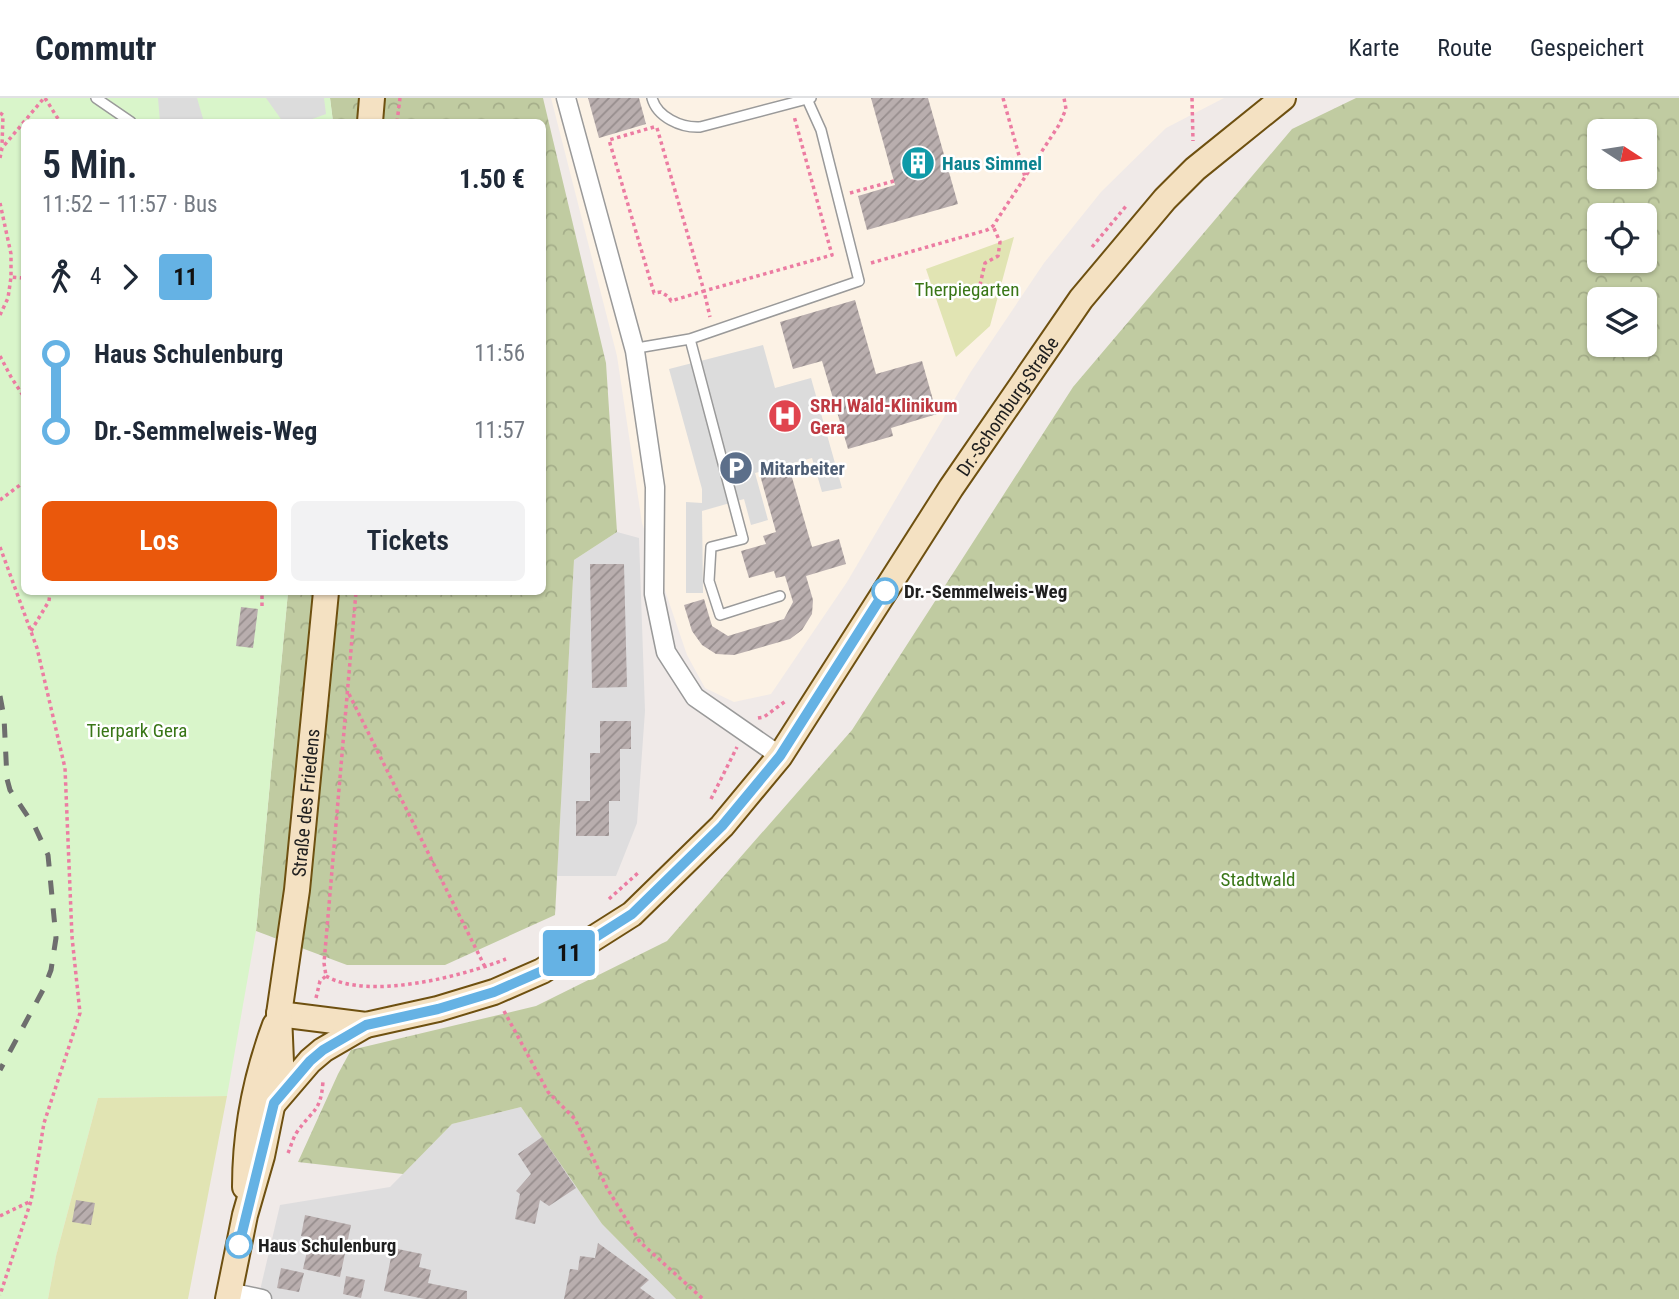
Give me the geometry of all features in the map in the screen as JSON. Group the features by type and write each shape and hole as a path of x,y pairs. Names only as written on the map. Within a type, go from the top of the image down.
{"street":[{"path":"370,119 372,98"},
{"path":"566,98 635,351 655,487 654,594 666,652 695,697 780,756"},
{"name":"Dr.-Schomburg-Straße","path":"279,1014 366,1025 438,1009 494,992 542,971 632,914 722,826 780,756 951,488 1081,299 1165,199 1272,101"},
{"name":"Straße des Friedens","path":"229,1296 281,1062 279,1014 297,890 326,595"},
{"name":"Straße des Friedens","path":"245,1215 245,1151 262,1059 279,1014"},
{"path":"274,1103 310,1061 323,1050 366,1025"},
{"path":"229,1296 262,1299"}],"lane":[{"path":"96,98 127,119"},
{"path":"635,351 690,339 859,281 821,130 808,98 700,127 686,128 674,123 653,102"},
{"path":"690,339 743,538 711,547 709,581 720,615 780,596"}],"path":[{"path":"27,119 44,98 58,119"},
{"path":"397,119 400,98"},
{"path":"1003,98 1025,177"},
{"path":"855,267 987,230 993,226 1059,124 1066,109 1064,98"},
{"path":"1192,98 1193,142 1202,134"},
{"path":"653,102 656,127 713,330"},
{"path":"656,127 609,140 654,293 661,292 669,297 671,302 832,255 791,104"},
{"path":"0,113 3,115 0,158"},
{"path":"2,149 21,126"},
{"path":"838,197 894,181"},
{"path":"1091,248 1131,201"},
{"path":"0,203 11,254 8,298 0,315"},
{"path":"980,285 985,263 998,256 1000,242 993,226"},
{"path":"11,277 21,278"},
{"path":"0,356 21,392"},
{"path":"0,500 21,484"},
{"path":"0,547 31,631 65,768 72,937 80,1013 44,1124 31,1201 0,1295"},
{"path":"31,631 49,601 50,595"},
{"path":"262,595 262,606"},
{"path":"356,595 324,962 326,976 335,982 347,984 406,985 485,968 510,958"},
{"path":"348,692 485,968 494,992 548,1091 575,1119 607,1188 640,1242 703,1299"},
{"path":"710,801 720,785 732,754 757,719 764,717 789,698"},
{"path":"608,900 643,868"},
{"path":"310,1018 320,981 326,976"},
{"path":"284,1163 296,1133 322,1099 321,1071 310,1061"},
{"path":"0,1216 31,1201"}],"shaded area":[{"path":"158,98 197,98 203,119 160,119"},
{"path":"266,98 324,98 326,114 312,119 281,119"},
{"name":"SRH Wald-Klinikum Gera","path":"551,98 1224,98 1166,128 1101,192 1044,263 970,373 847,582 771,694 734,702 705,688 687,655 642,523 617,356"},
{"name":"Mitarbeiter","path":"763,345 775,388 811,378 842,488 822,492 812,458 755,473 768,520 751,525 744,499 702,511 703,593 686,593 686,502 702,503 702,489 669,369"},
{"path":"617,532 639,538 645,711 637,823 616,876 557,876 574,560"},
{"path":"521,1107 602,1224 676,1299 258,1299 280,1205 390,1187 452,1124"}],"green space":[{"name":"Tierpark Gera","path":"0,98 330,98 333,119 21,119 21,595 288,595 256,931 227,1096 98,1098 56,1256 48,1299 0,1299"},
{"path":"330,98 543,98 606,363 617,532 574,560 555,915 445,965 347,965 256,931 288,595 546,595 546,119 333,119"},
{"name":"Stadtwald","path":"1356,98 1679,98 1679,1299 676,1299 602,1224 521,1107 452,1124 403,1174 298,1162 351,1050 536,1006 667,941 852,730 1073,387 1292,129"},
{"name":"Therpiegarten","path":"1014,237 990,326 956,357 926,269"},
{"path":"227,1096 188,1299 48,1299 56,1256 98,1098"}],"building":[{"path":"588,98 639,98 646,124 599,138"},
{"name":"Haus Simmel","path":"871,98 928,98 958,204 867,230 858,196 895,185"},
{"path":"855,300 876,374 922,361 937,414 891,428 893,436 848,449 822,361 793,369 780,322"},
{"path":"789,467 812,547 839,539 846,564 806,576 813,600 812,614 802,630 790,639 734,655 716,654 702,645 692,631 684,605 704,599 712,626 728,636 784,619 793,602 785,576 776,578 774,571 749,578 741,551 766,544 763,536 776,532 760,475"},
{"path":"590,564 624,564 627,687 592,688"},
{"path":"241,607 258,609 253,648 236,646"},
{"path":"600,721 631,721 631,749 620,749 620,801 609,801 609,836 576,836 576,801 590,801 590,753 600,753"},
{"path":"542,1137 576,1188 549,1206 540,1200 535,1224 515,1219 520,1194 516,1191 531,1174 518,1154"},
{"path":"76,1200 95,1203 91,1225 72,1222"},
{"path":"305,1215 351,1225 340,1277 303,1269 310,1238 301,1236"},
{"path":"598,1243 649,1280 640,1288 655,1299 564,1299 570,1269 578,1270 580,1256 595,1258"},
{"path":"393,1248 422,1254 419,1267 431,1270 428,1283 467,1291 467,1299 425,1299 384,1291"},
{"path":"281,1268 304,1273 299,1292 277,1288"},
{"path":"346,1276 365,1280 361,1298 343,1294"}],"railway":[{"path":"0,696 4,717 7,779 10,790 35,827 48,855 56,938 51,970 44,988 0,1070"}],"bus line":[{"name":"11","path":"239,1245 274,1103 310,1061 323,1050 366,1025 438,1009 494,992 542,971 632,914 722,826 780,756 885,591"}],"place":[{"name":"Haus Simmel","path":"918,163"},
{"name":"SRH Wald-Klinikum Gera","path":"785,416"},
{"name":"Mitarbeiter","path":"736,468"},
{"name":"Dr.-Semmelweis-Weg","path":"885,591"},
{"name":"Haus Schulenburg","path":"239,1245"}]}
